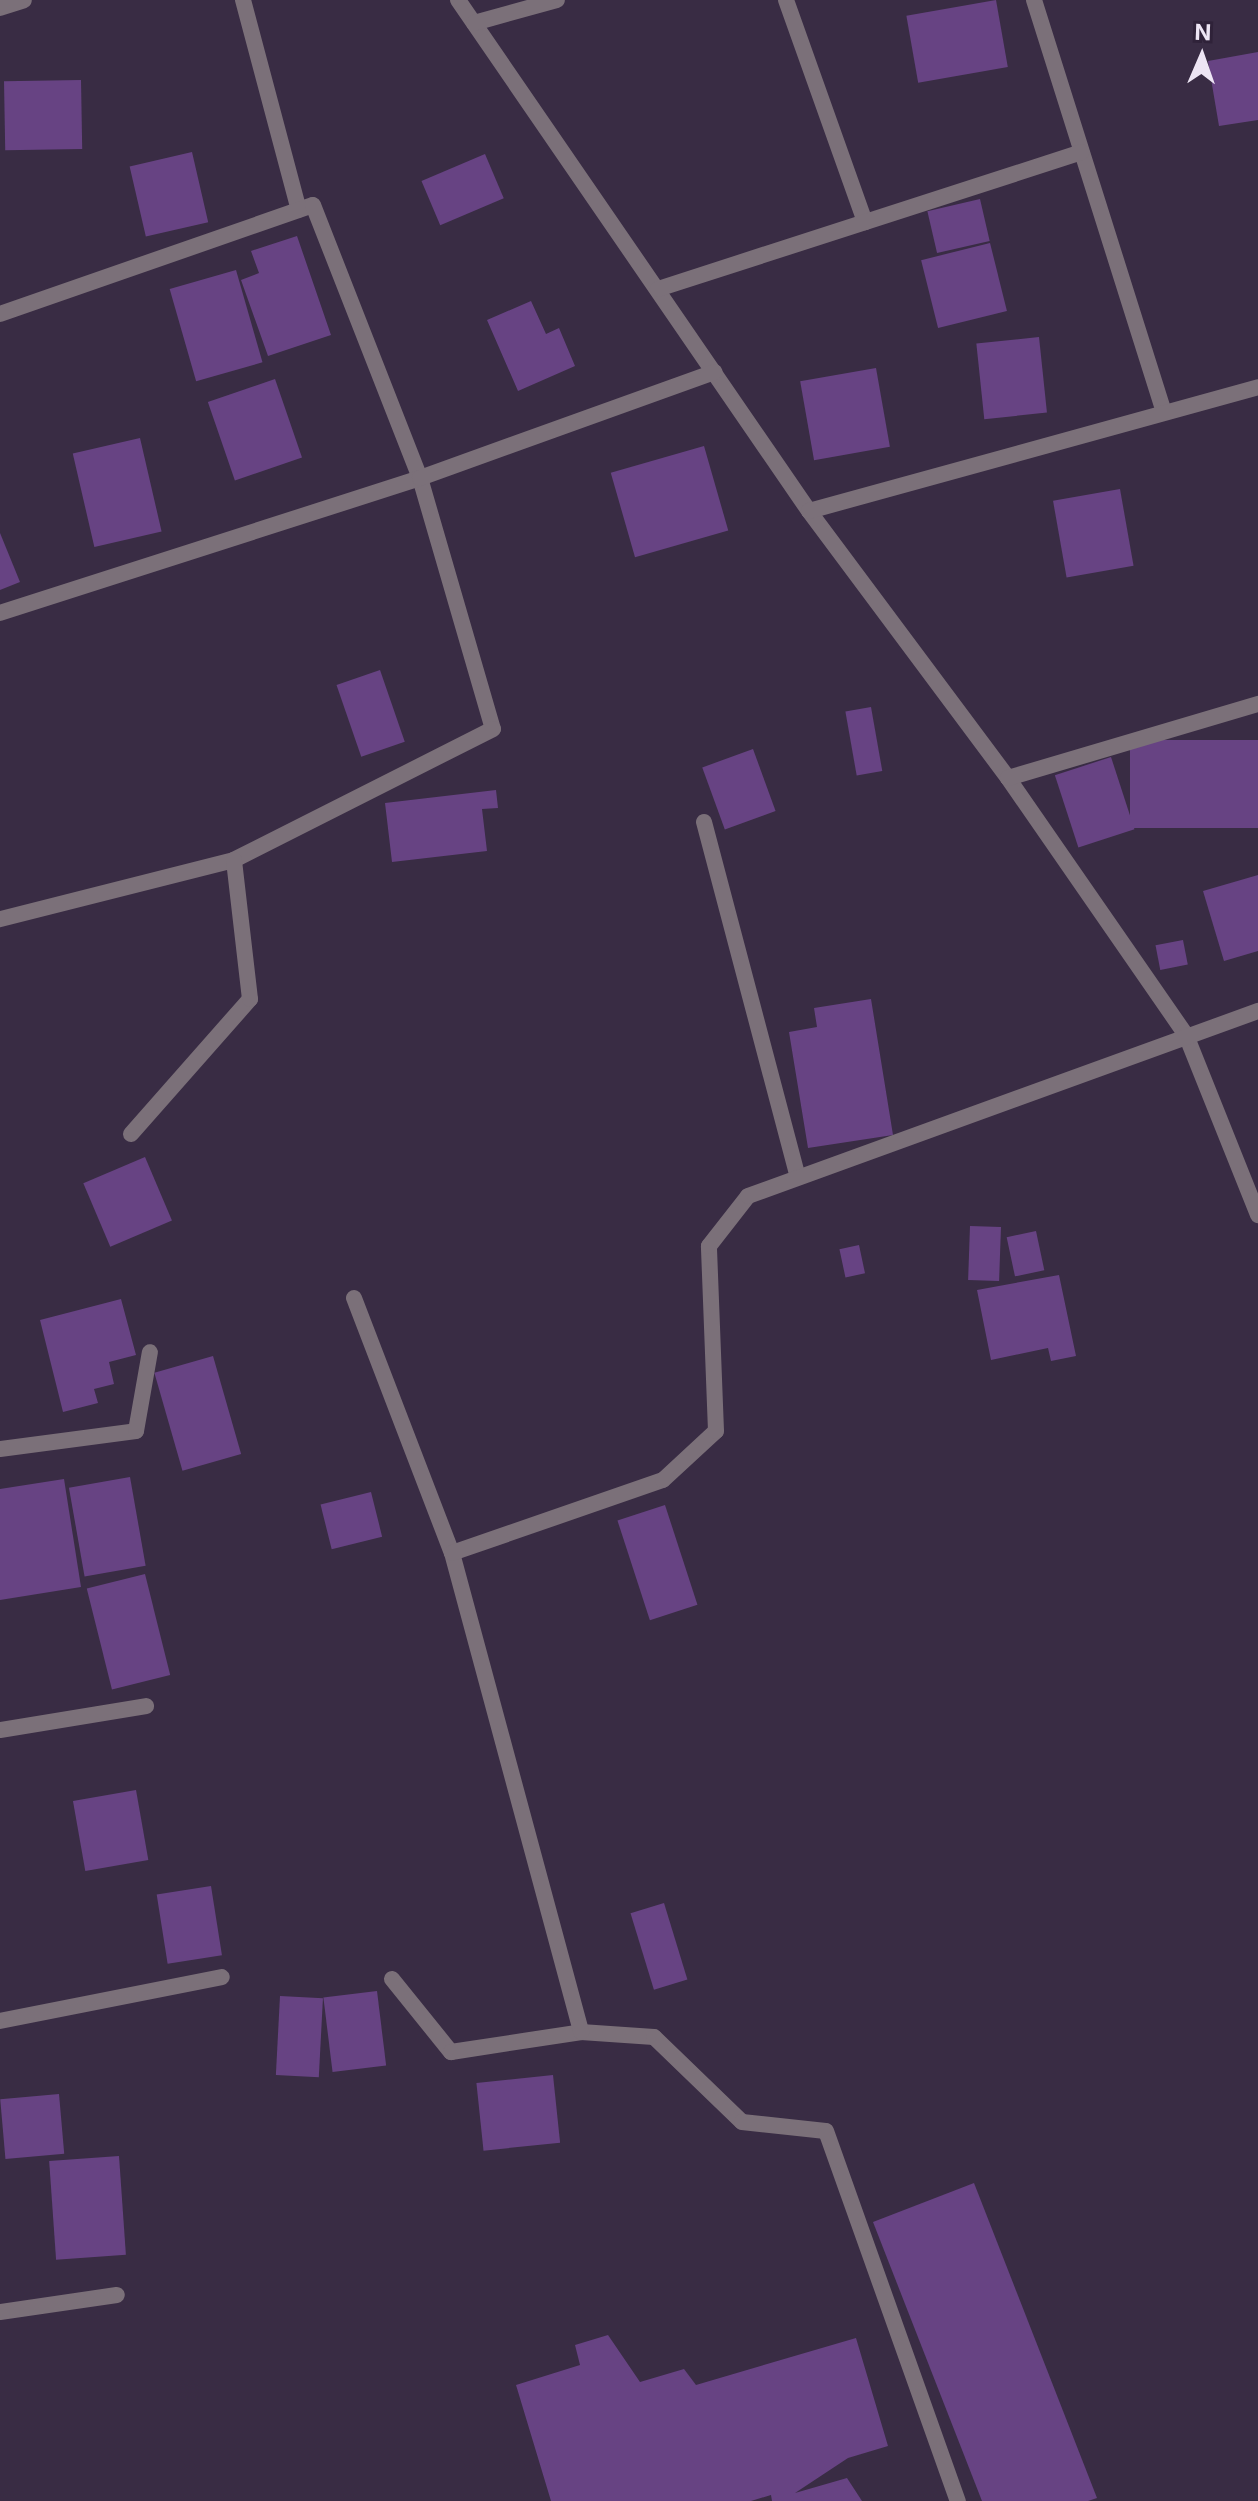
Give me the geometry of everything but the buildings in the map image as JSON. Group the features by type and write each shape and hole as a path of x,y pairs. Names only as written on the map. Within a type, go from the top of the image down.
{"street":[{"path":"0,8 24,0"},
{"path":"243,0 299,210"},
{"path":"458,0 809,511 1008,778 1186,1035 1258,1215"},
{"path":"474,23 557,0"},
{"path":"786,0 865,222"},
{"path":"1034,0 1163,410"},
{"path":"658,289 1081,152"},
{"path":"0,314 313,205 420,478 493,729 234,860 0,919"},
{"path":"0,613 420,478 714,372"},
{"path":"809,511 1163,410 1258,387"},
{"path":"1008,778 1258,704"},
{"path":"704,822 798,1177"},
{"path":"131,1134 250,999 234,860"},
{"path":"452,1553 663,1480 716,1431 709,1246 748,1196 1258,1011"},
{"path":"354,1298 452,1553 581,2032"},
{"path":"0,1449 136,1431 150,1352"},
{"path":"0,1730 146,1706"},
{"path":"0,2021 222,1977"},
{"path":"392,1979 451,2052 581,2032 654,2037 742,2122 826,2131 958,2501"},
{"path":"0,2312 117,2295"}]}
